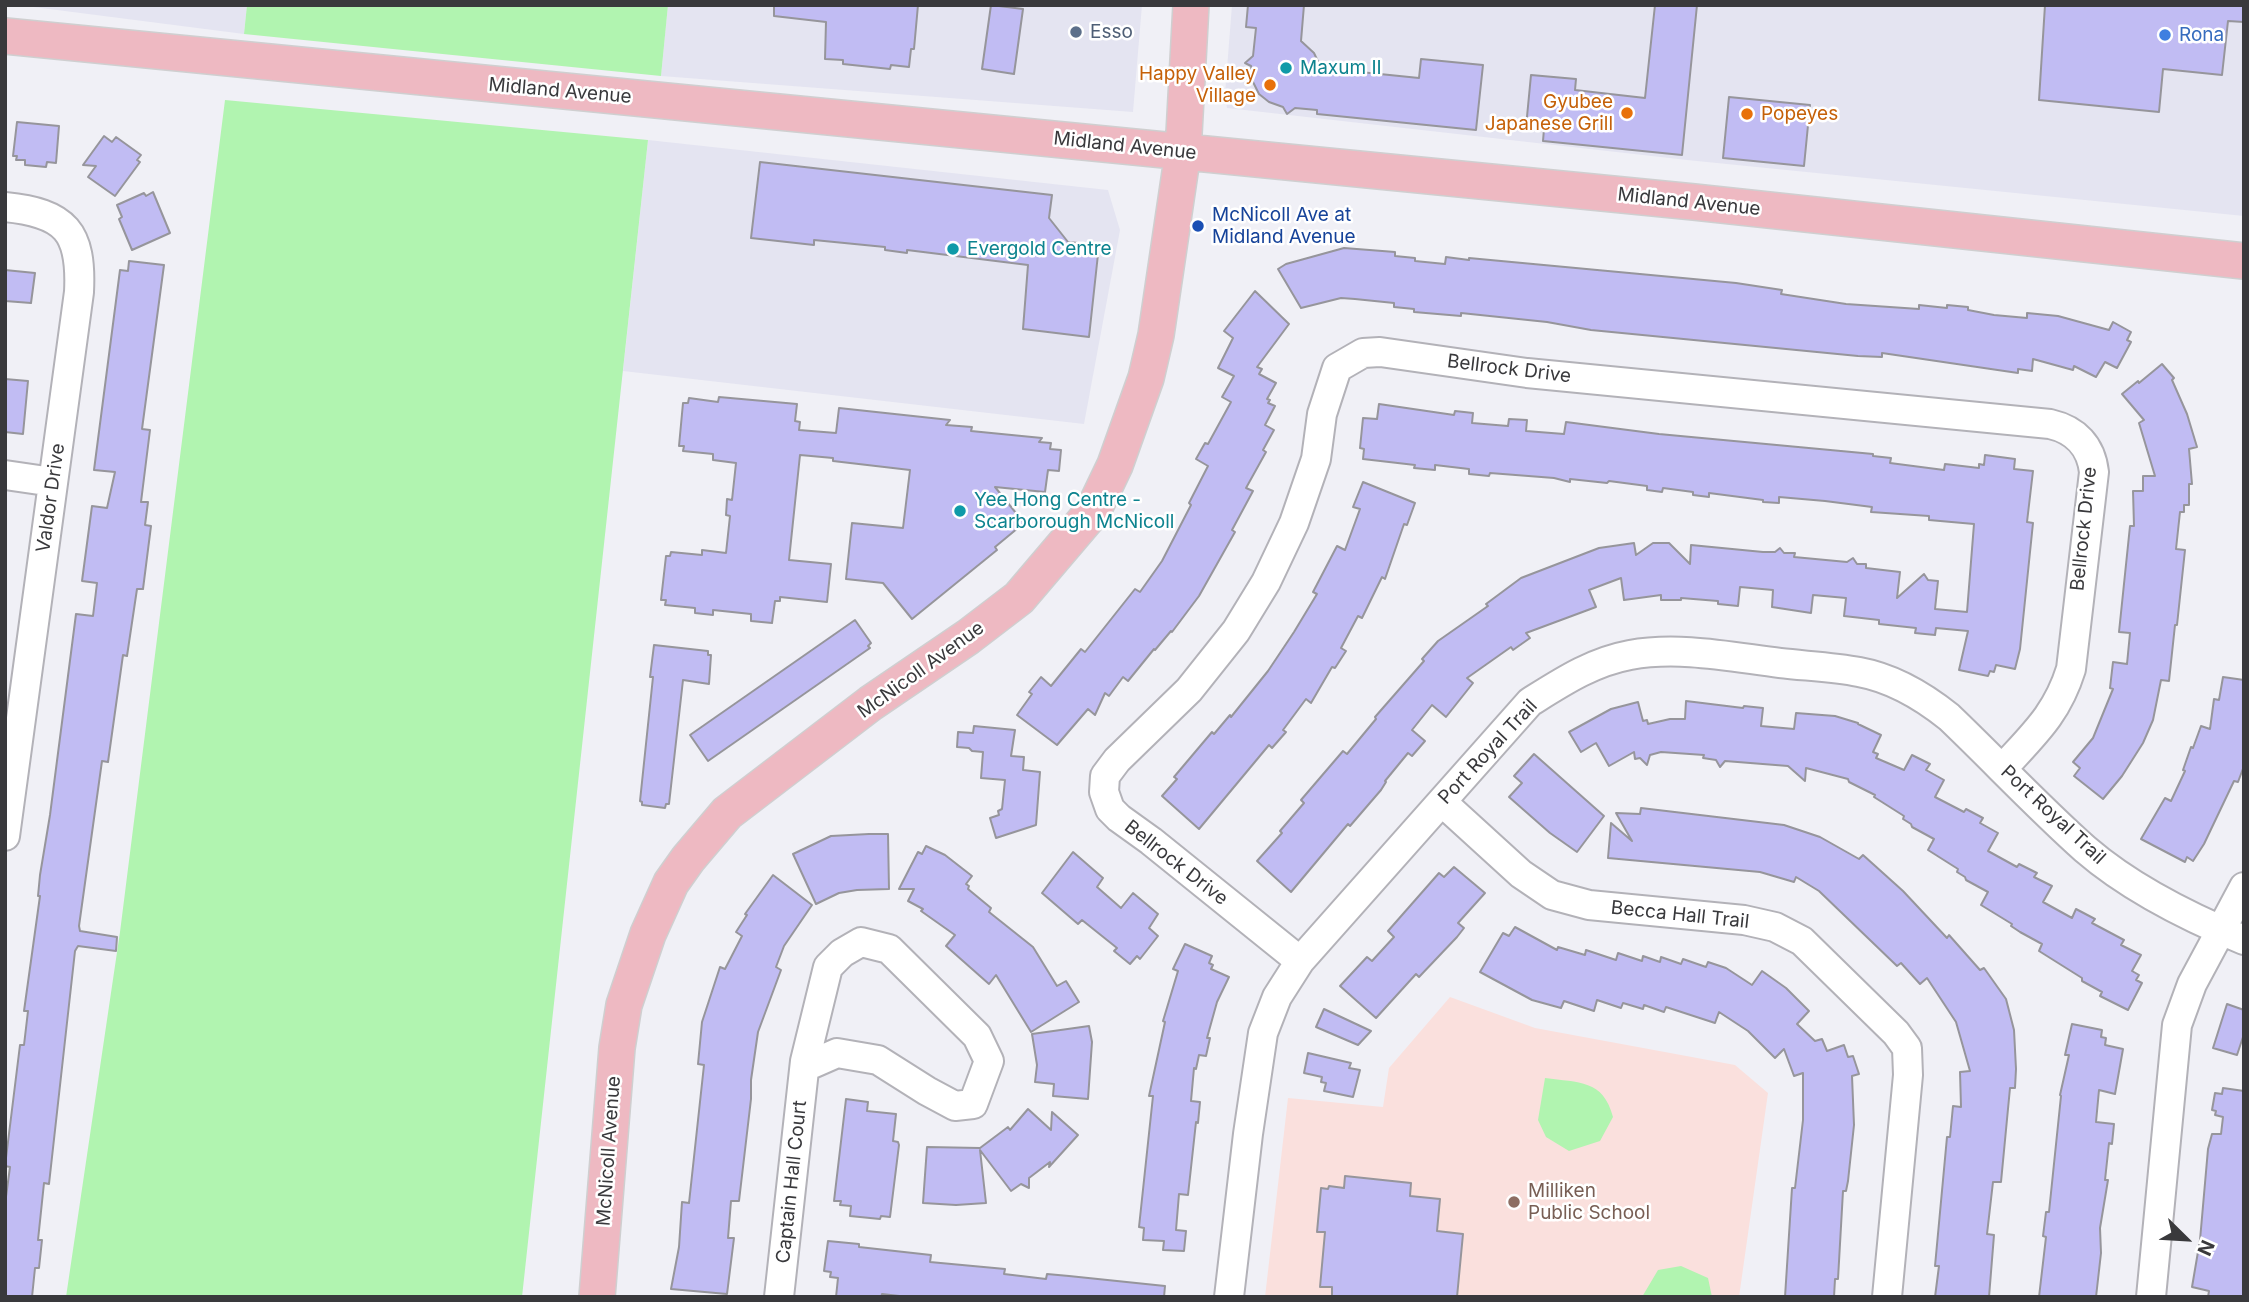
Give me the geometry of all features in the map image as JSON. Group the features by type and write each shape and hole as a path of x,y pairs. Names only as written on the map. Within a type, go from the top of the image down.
{"main road":[{"name":"McNicoll Avenue","path":"597,1297 617,1048 624,1005 648,934 671,883 727,813 871,703 1020,598 1093,511 1115,465 1146,378 1156,335 1183,152 1191,5"},
{"name":"Midland Avenue","path":"5,36 1694,202 2244,261"}],"street":[{"name":"Valdor Drive","path":"5,207 36,211 60,223 75,243 80,265 79,292 53,482 13,711 5,836"},
{"name":"Bellrock Drive","path":"1300,961 1119,818 1110,809 1104,792 1105,776 1117,760 1189,690 1236,631 1266,582 1294,523 1316,459 1322,414 1338,368 1363,353 1380,352 1527,373 2050,424 2071,431 2088,448 2094,472 2071,669 2053,712 2003,768"},
{"path":"5,475 53,482"},
{"name":"Port Royal Trail","path":"1229,1297 1243,1171 1263,1033 1277,998 1300,961 1530,702 1572,675 1596,665 1629,655 1689,652 1859,672 1876,677 1931,702 2096,857 2135,886 2232,935"},
{"name":"Becca Hall Trail","path":"1442,802 1521,874 1552,895 1589,905 1744,920 1775,927 1802,941 1896,1033 1907,1048 1908,1075 1887,1297"},
{"path":"2151,1297 2177,1025 2192,984 2232,935 2244,887"},
{"name":"Captain Hall Court","path":"779,1297 805,1067 828,967 842,953 861,943 889,949 977,1036 989,1062 973,1104 955,1106 877,1060 837,1053 805,1067"}],"shaded area":[{"path":"18,5 247,5 244,34"},
{"path":"668,5 1142,5 1133,112 661,76"},
{"path":"1232,5 2244,5 2244,216 1687,160 1227,108 1225,94"},
{"path":"648,140 1108,190 1120,230 1084,424 623,371"},
{"name":"Milliken Public School","path":"1450,997 1535,1028 1735,1065 1768,1093 1739,1297 1265,1297 1288,1098 1383,1107 1389,1068"}],"green space":[{"path":"247,5 668,5 661,76 244,34"},
{"path":"225,100 648,140 522,1297 66,1297 120,932"},
{"path":"1545,1078 1588,1085 1603,1096 1613,1117 1600,1141 1569,1151 1546,1137 1538,1120"},
{"path":"1681,1266 1708,1278 1712,1297 1642,1297 1658,1270"}],"building":[{"path":"774,5 918,5 914,49 911,49 909,67 891,65 890,69 843,64 843,60 825,59 826,22 774,16"},
{"path":"991,5 1023,9 1014,74 982,69"},
{"name":"Maxum II","path":"1248,5 1304,5 1301,41 1314,53 1321,68 1419,78 1421,59 1483,65 1476,130 1317,114 1317,110 1295,108 1287,114 1283,107 1269,102 1259,94 1253,82 1251,66 1245,63 1253,56 1256,28 1246,27"},
{"path":"1655,5 1697,5 1682,155 1543,141 1544,129 1526,127 1531,75 1576,79 1575,90 1645,98"},
{"path":"2045,5 2244,5 2244,22 2228,21 2222,75 2163,69 2159,112 2039,100"},
{"path":"1729,97 1810,105 1804,166 1723,158"},
{"path":"17,122 59,126 56,163 47,162 46,167 25,165 25,160 16,160 17,156 13,156"},
{"path":"104,136 112,142 116,137 141,155 137,160 140,162 115,196 88,177 96,166 83,165"},
{"name":"Evergold Centre","path":"760,162 1052,195 1049,218 1068,242 1099,245 1089,337 1023,329 1028,265 907,250 907,253 885,250 885,247 814,240 814,245 751,238"},
{"path":"153,192 170,233 132,250 119,219 122,217 117,205 144,193 146,196"},
{"path":"1344,248 1395,252 1395,256 1415,258 1415,261 1445,264 1446,257 1469,258 1736,283 1782,290 1781,294 1846,304 1919,309 1919,305 1947,308 1947,305 1968,307 1968,310 1994,315 2027,318 2027,313 2058,316 2109,330 2113,322 2131,332 2127,340 2131,342 2117,368 2105,362 2096,377 2074,366 2073,370 2033,359 2032,371 2018,369 2018,373 1882,353 1882,357 1858,356 1591,330 1547,322 1461,313 1461,316 1414,312 1414,309 1394,307 1394,303 1355,299 1341,298 1301,308 1278,269 1286,264"},
{"path":"129,261 164,265 142,429 150,430 141,502 148,502 145,525 151,526 143,589 137,589 127,656 123,655 108,762 102,761 79,926 80,931 117,937 116,951 78,946 75,951 49,1184 44,1183 38,1240 42,1240 39,1268 35,1268 32,1297 5,1297 5,1204 10,1167 5,1166 20,1045 24,1045 28,1011 24,1011 40,896 40,875 76,614 93,616 97,583 82,581 92,506 107,508 115,472 94,470 120,270 128,271"},
{"path":"5,270 35,273 31,303 5,301"},
{"path":"1255,291 1289,324 1257,367 1262,369 1259,374 1276,383 1267,399 1270,400 1268,403 1275,406 1265,425 1274,430 1263,450 1266,452 1246,488 1253,491 1232,530 1235,532 1199,596 1172,632 1128,681 1123,677 1109,696 1105,693 1095,715 1088,709 1057,745 1017,715 1032,694 1029,692 1041,677 1051,686 1081,649 1085,652 1135,589 1140,592 1162,561 1208,466 1196,459 1205,443 1208,444 1231,402 1222,397 1234,376 1218,368 1233,338 1224,331"},
{"path":"2162,364 2174,378 2172,380 2187,414 2197,447 2189,449 2192,484 2189,484 2189,505 2184,505 2184,512 2180,512 2176,549 2185,550 2177,625 2169,681 2161,680 2153,720 2143,743 2103,799 2074,776 2080,768 2073,762 2093,738 2113,689 2110,688 2113,662 2127,664 2130,633 2119,632 2130,526 2134,526 2133,491 2143,491 2143,476 2155,476 2139,423 2144,420 2122,394"},
{"path":"5,379 28,381 23,434 5,432"},
{"path":"719,397 797,404 795,421 800,422 799,430 836,433 839,408 950,420 946,425 972,427 971,431 1042,438 1039,442 1051,443 1050,449 1061,450 1059,471 1048,470 1045,492 995,487 1024,523 995,547 997,550 912,619 883,583 846,579 852,523 903,528 910,470 800,455 789,560 831,564 827,602 780,597 780,601 775,601 772,623 751,621 751,614 713,610 713,615 695,613 695,608 665,605 666,600 661,600 666,556 670,556 671,552 702,555 702,550 726,553 730,516 726,515 727,499 732,500 736,463 713,460 713,454 683,451 684,446 679,446 683,403 688,403 689,398 718,402"},
{"path":"1379,404 1454,415 1455,411 1473,413 1472,423 1508,426 1509,419 1527,420 1526,431 1564,434 1566,422 1659,434 1873,454 1891,458 1890,463 1944,470 1945,464 1979,468 1979,464 1984,465 1985,455 2015,459 2014,469 2033,471 2027,522 2033,523 2020,649 2015,669 1996,665 1994,672 1990,671 1988,676 1959,670 1968,631 1936,628 1935,635 1915,633 1916,628 1879,624 1879,620 1844,616 1846,598 1813,595 1811,613 1772,607 1773,590 1740,587 1738,606 1718,604 1718,601 1681,598 1661,600 1661,595 1624,600 1621,578 1589,590 1596,607 1526,633 1530,638 1513,650 1511,647 1467,678 1473,683 1446,717 1432,705 1412,730 1425,741 1412,756 1408,753 1381,790 1350,826 1348,824 1291,892 1257,861 1304,803 1301,800 1343,751 1347,754 1438,641 1488,606 1486,604 1521,578 1599,548 1634,543 1636,555 1653,543 1669,543 1690,564 1691,545 1763,552 1775,552 1780,548 1784,553 1795,553 1794,557 1847,562 1853,558 1857,564 1866,564 1866,568 1900,572 1897,598 1924,574 1928,580 1938,581 1935,609 1967,612 1974,524 1929,520 1929,516 1871,512 1872,507 1825,501 1779,497 1779,503 1763,502 1709,493 1709,497 1693,495 1693,492 1663,488 1662,492 1647,490 1647,486 1609,481 1570,479 1570,482 1554,478 1490,473 1489,476 1469,474 1469,469 1435,465 1435,470 1363,459 1364,449 1360,448 1363,418 1377,419"},
{"path":"1363,482 1415,503 1407,525 1404,524 1385,579 1382,577 1362,618 1358,616 1341,648 1346,651 1335,668 1332,667 1311,703 1306,699 1283,730 1286,732 1272,748 1269,745 1199,829 1162,796 1177,779 1174,777 1212,732 1214,734 1230,715 1231,717 1268,671 1294,632 1317,594 1313,592 1337,546 1345,550 1360,509 1353,507"},
{"path":"855,620 871,643 868,646 870,648 708,761 690,735"},
{"path":"654,645 708,651 708,655 711,655 709,684 683,680 669,804 666,804 665,808 642,805 640,801"},
{"path":"2223,677 2244,680 2244,766 2204,844 2193,861 2187,857 2185,862 2141,839 2165,798 2171,801 2201,726 2210,729 2214,699 2219,700"},
{"path":"1686,701 1763,708 1761,726 1794,729 1796,713 1835,716 1858,723 1881,735 1873,752 1878,754 1876,758 1904,770 1912,755 1930,764 1926,770 1944,780 1935,797 1964,812 1966,809 1983,818 1980,823 1998,833 1988,851 2017,867 2019,864 2037,873 2034,877 2052,886 2043,902 2072,918 2076,909 2095,919 2092,923 2124,940 2121,945 2141,955 2132,971 2139,975 2136,980 2142,983 2128,1010 2100,996 2102,992 2039,951 2042,944 1981,905 1988,892 1966,880 1957,872 1958,869 1928,850 1934,839 1912,827 1903,819 1904,816 1848,779 1806,768 1805,781 1788,766 1725,761 1720,767 1716,760 1703,758 1704,755 1661,752 1650,755 1647,765 1640,758 1635,759 1634,752 1609,766 1596,743 1581,752 1569,732 1611,709 1638,702 1643,721 1647,720 1648,724 1685,719"},
{"path":"974,726 1015,730 1011,756 1024,757 1023,770 1040,772 1036,825 996,838 990,818 999,815 998,811 1002,809 1005,780 981,778 983,752 957,747 958,732 973,733"},
{"path":"1534,754 1604,816 1577,852 1550,833 1509,797 1522,783 1514,776"},
{"path":"1641,808 1784,825 1820,837 1859,859 1863,855 1903,891 1947,938 1949,935 1980,970 1984,968 2006,999 2014,1030 2016,1069 2015,1088 2010,1088 2001,1182 1993,1182 1987,1234 1994,1235 1989,1297 1935,1297 1939,1266 1935,1266 1947,1137 1950,1137 1953,1106 1961,1107 1960,1072 1970,1071 1956,1022 1927,978 1920,984 1901,963 1897,966 1819,891 1796,877 1794,882 1760,872 1608,858 1611,823 1632,841 1616,813 1640,814"},
{"path":"888,834 889,889 839,893 816,904 793,854 831,836"},
{"path":"926,846 945,855 972,876 966,884 968,889 991,908 989,912 1033,947 1057,986 1066,981 1079,1002 1031,1032 996,975 989,984 946,946 955,935 921,911 923,909 908,901 914,889 899,889 918,852 922,854"},
{"path":"1073,852 1103,878 1097,887 1121,908 1133,893 1158,914 1149,928 1158,936 1140,959 1137,956 1130,964 1114,951 1117,948 1082,920 1078,924 1042,893"},
{"path":"1454,867 1485,893 1458,923 1464,928 1457,937 1419,977 1416,974 1376,1018 1340,986 1367,957 1372,961 1394,937 1388,931 1439,873 1444,877"},
{"path":"773,875 812,905 784,946 776,967 781,970 758,1032 739,1201 731,1201 728,1238 734,1238 727,1294 671,1289 679,1247 682,1202 689,1203 704,1065 698,1064 702,1022 720,967 725,969 742,936 736,932 747,915 745,914"},
{"path":"1515,927 1557,950 1558,947 1585,955 1586,950 1616,960 1618,953 1642,961 1643,956 1660,962 1661,957 1681,964 1683,959 1706,967 1708,962 1726,968 1752,985 1762,971 1786,988 1809,1011 1797,1024 1815,1041 1822,1039 1827,1051 1844,1045 1848,1057 1853,1056 1859,1074 1852,1076 1854,1125 1848,1181 1846,1191 1843,1191 1838,1279 1835,1279 1834,1297 1785,1297 1792,1188 1795,1188 1803,1120 1803,1073 1794,1076 1784,1049 1775,1058 1748,1031 1719,1012 1715,1023 1666,1007 1664,1012 1644,1005 1643,1009 1623,1003 1621,1008 1597,1000 1594,1011 1564,1001 1561,1008 1532,1000 1480,972 1503,933 1509,936"},
{"path":"1185,944 1212,956 1209,963 1213,965 1211,969 1229,977 1217,1002 1207,1038 1210,1038 1206,1056 1199,1055 1196,1069 1194,1068 1191,1101 1200,1102 1198,1123 1196,1122 1188,1195 1179,1194 1176,1230 1186,1231 1184,1251 1163,1250 1164,1241 1143,1240 1144,1228 1139,1227 1153,1096 1149,1096 1165,1022 1163,1021 1178,971 1173,969"},
{"path":"2227,1004 2244,1010 2244,1034 2237,1055 2213,1048"},
{"path":"1324,1009 1371,1031 1358,1045 1316,1027"},
{"path":"2072,1024 2102,1030 2101,1037 2106,1038 2105,1045 2123,1049 2115,1094 2099,1090 2096,1122 2114,1124 2112,1144 2109,1143 2105,1180 2108,1180 2100,1228 2101,1253 2096,1297 2039,1297 2046,1237 2043,1236 2046,1212 2049,1212 2060,1095 2069,1055 2065,1055"},
{"path":"1089,1026 1092,1042 1088,1099 1053,1096 1054,1084 1035,1082 1037,1065 1032,1034"},
{"path":"1308,1053 1351,1063 1349,1068 1360,1070 1353,1097 1324,1091 1326,1083 1321,1082 1322,1077 1304,1073"},
{"path":"2223,1088 2244,1091 2244,1297 2208,1297 2209,1291 2192,1287 2200,1240 2208,1149 2212,1134 2221,1134 2223,1117 2215,1115 2216,1111 2212,1110 2215,1093 2222,1094"},
{"path":"846,1099 868,1102 867,1111 896,1114 893,1141 899,1145 890,1217 881,1216 880,1219 850,1216 851,1206 840,1205 841,1201 834,1201"},
{"path":"1028,1109 1051,1130 1052,1112 1078,1135 1049,1167 1050,1162 1029,1178 1029,1188 1021,1184 1011,1191 980,1150 986,1203 923,1203 927,1147 980,1148 1008,1127 1010,1130"},
{"path":"1345,1176 1411,1183 1410,1196 1440,1199 1437,1231 1463,1234 1457,1297 1332,1297 1332,1287 1320,1287 1325,1232 1317,1232 1321,1188 1344,1188"},
{"path":"828,1241 931,1255 930,1262 1005,1269 1004,1274 1046,1279 1047,1274 1165,1286 1164,1297 908,1297 882,1294 881,1297 836,1297 838,1278 830,1277 831,1272 824,1271"}],"place":[{"name":"Esso","path":"1076,32"},
{"name":"Rona","path":"2165,35"},
{"name":"Maxum II","path":"1286,68"},
{"name":"Happy Valley Village","path":"1270,85"},
{"name":"Gyubee Japanese Grill","path":"1627,113"},
{"name":"Popeyes","path":"1747,114"},
{"name":"McNicoll Ave at Midland Avenue","path":"1198,226"},
{"name":"Evergold Centre","path":"953,249"},
{"name":"Yee Hong Centre - Scarborough McNicoll","path":"960,511"},
{"name":"Milliken Public School","path":"1514,1202"}]}
